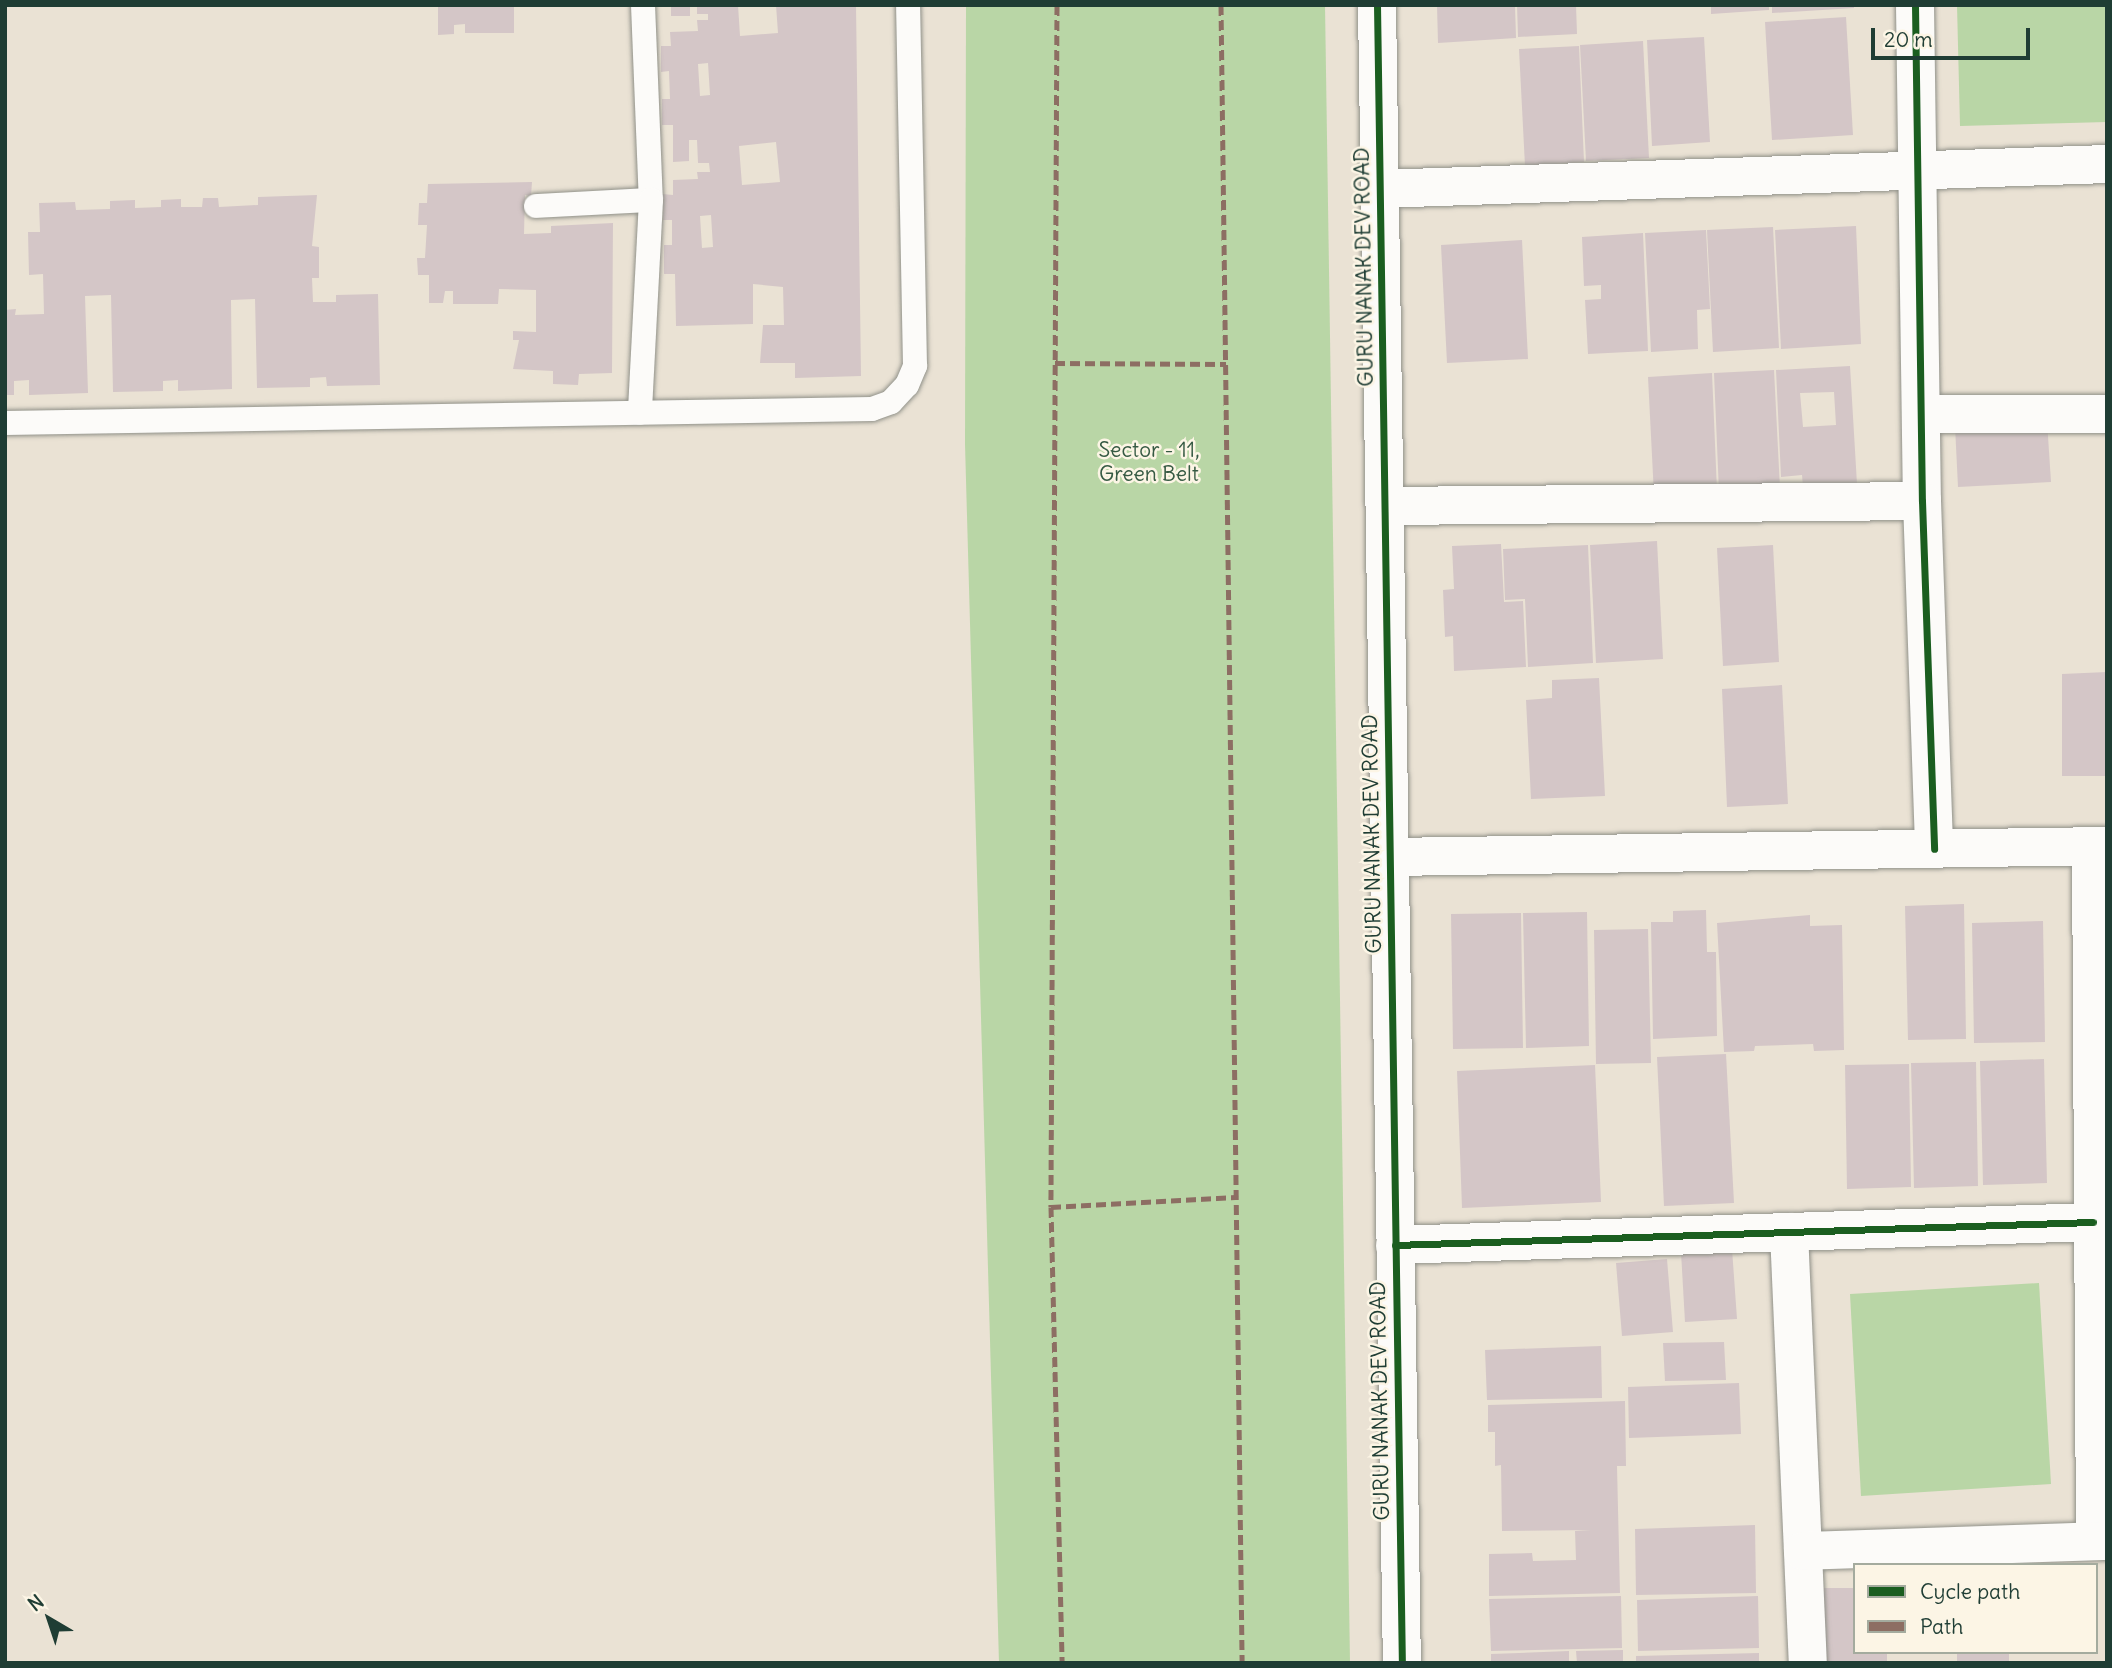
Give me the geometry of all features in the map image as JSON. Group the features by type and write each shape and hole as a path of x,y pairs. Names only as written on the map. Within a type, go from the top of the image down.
{"street":[{"name":"GURU NANAK DEV ROAD","path":"1377,5 1402,1663"},
{"path":"1915,5 1924,414 1922,501 1934,849"},
{"path":"1380,189 2107,164"},
{"path":"1924,414 2107,414"},
{"path":"1385,506 1922,501"},
{"path":"1390,857 2099,846 2093,1222 2101,1541 1803,1550"},
{"path":"1395,1245 2093,1222"},
{"path":"1789,1232 1808,1663"}],"lane":[{"path":"640,413 651,200 643,5"},
{"path":"5,423 872,409 891,402 908,386 915,366 908,5"},
{"path":"536,206 651,200"}],"green space":[{"name":"Sector - 11, Green Belt","path":"966,5 1325,5 1350,1663 999,1663 965,444"},
{"path":"1957,5 2107,5 2107,122 1960,126"},
{"path":"2039,1283 2051,1484 1861,1496 1850,1294"}],"building":[{"path":"438,5 514,5 514,33 465,33 465,24 454,25 454,34 438,35"},
{"path":"671,5 690,5 690,16 671,16"},
{"path":"697,5 738,5 740,36 778,33 776,5 856,5 861,376 795,378 795,363 760,363 763,325 784,325 783,287 753,284 753,324 676,326 675,274 664,274 664,245 672,245 672,220 663,220 662,194 673,195 673,180 698,179 697,172 710,172 709,163 698,163 697,140 689,140 689,161 673,162 673,125 662,125 662,99 670,99 669,71 661,72 661,46 671,46 670,32 698,31 697,20 708,20 708,14 697,14","holes":["708,63 710,95 700,96 698,64","776,142 780,182 742,185 739,146","711,215 713,247 702,248 700,216"]},
{"path":"1437,5 1515,5 1516,38 1438,43"},
{"path":"1517,5 1576,5 1577,34 1518,37"},
{"path":"1711,5 1769,5 1769,10 1711,14"},
{"path":"1772,5 1854,5 1854,8 1772,13"},
{"path":"1846,17 1853,135 1772,140 1765,22"},
{"path":"1704,37 1710,142 1652,146 1647,40"},
{"path":"1643,41 1649,158 1586,161 1580,45"},
{"path":"1579,46 1584,162 1525,166 1519,49"},
{"path":"532,182 531,196 525,195 524,234 551,233 551,226 613,223 612,373 579,374 578,385 553,384 553,371 513,369 519,340 513,340 513,331 536,332 536,290 499,289 498,304 453,304 453,291 445,291 443,303 429,303 429,275 418,275 417,258 425,258 427,225 418,225 419,203 427,203 428,184"},
{"path":"317,195 312,246 319,247 319,278 312,278 313,302 336,302 336,295 378,294 380,385 327,386 326,377 310,378 310,387 257,388 255,299 231,300 232,389 178,391 178,380 163,381 163,391 113,392 111,295 85,296 88,393 29,395 29,380 14,381 14,395 5,395 5,310 16,309 15,315 44,314 43,274 29,275 28,232 40,232 39,203 75,202 76,210 110,209 110,201 135,200 135,208 161,207 161,200 181,199 181,207 202,207 203,198 218,198 219,207 258,205 258,197"},
{"path":"1856,226 1861,344 1781,349 1775,230"},
{"path":"1773,227 1779,348 1713,352 1707,230"},
{"path":"1706,230 1710,309 1697,310 1698,349 1651,352 1645,233"},
{"path":"1643,233 1648,351 1588,354 1585,300 1601,299 1601,285 1584,286 1582,237"},
{"path":"1522,240 1528,359 1447,363 1441,245"},
{"path":"1850,366 1857,484 1803,487 1802,475 1781,477 1776,370","holes":["1834,392 1836,425 1803,427 1800,393"]},
{"path":"1774,370 1780,489 1719,492 1714,373"},
{"path":"1712,373 1717,491 1654,495 1648,377"},
{"path":"2047,421 2051,482 1958,487 1955,426"},
{"path":"1657,541 1663,659 1596,663 1590,545"},
{"path":"1501,544 1504,602 1523,601 1526,667 1454,671 1453,636 1445,637 1443,590 1454,589 1452,546"},
{"path":"1588,545 1593,663 1528,667 1525,599 1505,600 1503,549"},
{"path":"1773,545 1779,662 1723,666 1717,548"},
{"path":"2107,672 2107,776 2062,776 2062,674"},
{"path":"1599,678 1605,796 1531,799 1526,700 1552,698 1552,680"},
{"path":"1782,685 1788,804 1727,807 1722,689"},
{"path":"1964,904 1966,1039 1908,1040 1905,906"},
{"path":"1706,910 1707,952 1716,952 1717,1036 1653,1039 1651,922 1673,922 1673,911"},
{"path":"1587,912 1589,1046 1526,1048 1523,913"},
{"path":"1521,913 1523,1048 1453,1049 1451,914"},
{"path":"1810,915 1810,926 1842,925 1844,1050 1814,1051 1813,1044 1755,1046 1754,1051 1724,1052 1717,923"},
{"path":"2043,921 2045,1042 1974,1043 1972,923"},
{"path":"1648,929 1651,1063 1596,1064 1594,930"},
{"path":"1726,1054 1734,1203 1664,1206 1657,1057"},
{"path":"2044,1059 2047,1183 1983,1185 1980,1061"},
{"path":"1976,1062 1978,1186 1914,1188 1911,1063"},
{"path":"1909,1064 1911,1187 1847,1189 1845,1065"},
{"path":"1595,1065 1601,1202 1462,1208 1457,1071"},
{"path":"1732,1249 1737,1319 1685,1322 1681,1252"},
{"path":"1667,1259 1673,1332 1622,1336 1616,1263"},
{"path":"1724,1342 1726,1380 1665,1381 1663,1343"},
{"path":"1601,1346 1602,1398 1487,1400 1485,1350"},
{"path":"1739,1383 1741,1434 1629,1438 1628,1387"},
{"path":"1625,1401 1626,1466 1617,1466 1620,1593 1489,1596 1489,1554 1532,1553 1533,1561 1576,1560 1575,1531 1591,1530 1502,1531 1501,1465 1495,1466 1495,1432 1488,1432 1488,1405"},
{"path":"1755,1525 1756,1593 1636,1595 1635,1529"},
{"path":"1821,1588 1853,1588 1853,1654 1887,1654 1887,1663 1822,1663"},
{"path":"1621,1596 1622,1648 1491,1651 1489,1599"},
{"path":"1758,1596 1759,1648 1638,1651 1637,1600"},
{"path":"1623,1650 1623,1663 1577,1663 1576,1651"},
{"path":"1569,1651 1569,1663 1491,1663 1491,1654"},
{"path":"1759,1653 1759,1663 1636,1663 1636,1656"},
{"path":"1957,1654 2009,1654 2009,1663 1957,1663"}],"marked path":[{"path":"1057,5 1051,1207 1062,1663"},
{"path":"1221,5 1242,1663"},
{"path":"1055,363 1226,364"},
{"path":"1051,1207 1236,1197"}],"cycle path":[{"path":"1377,5 1402,1663"},
{"path":"1915,5 1922,501 1934,849"},
{"path":"1395,1245 2093,1222"}]}
